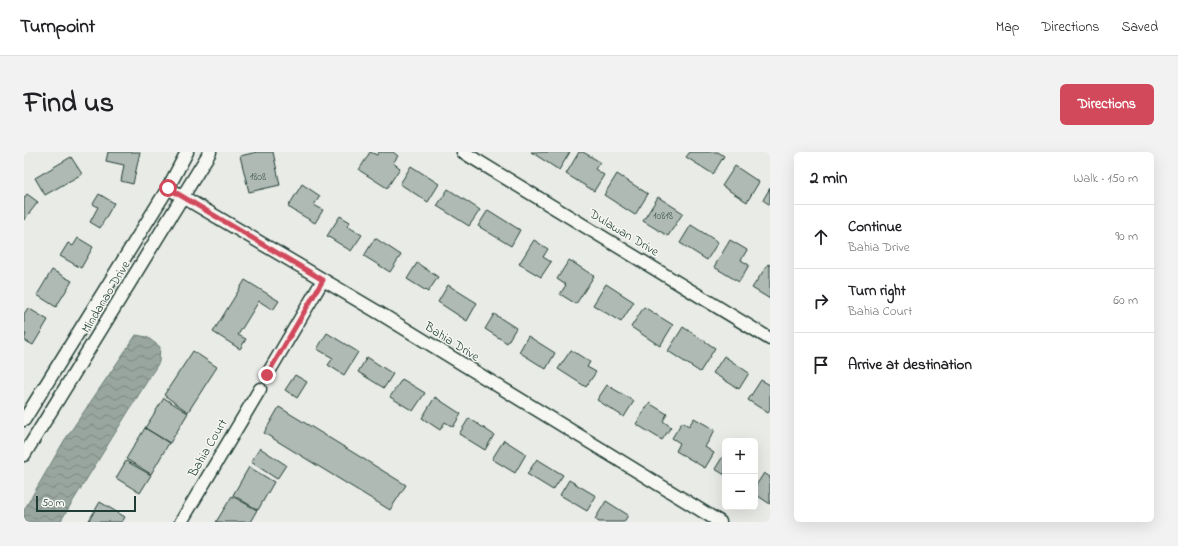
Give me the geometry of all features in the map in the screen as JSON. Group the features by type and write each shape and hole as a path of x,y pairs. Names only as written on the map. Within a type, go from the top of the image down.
{"street":[{"name":"Mindanao Drive","path":"24,420 168,188 187,152"},
{"name":"Mindanao Drive","path":"24,455 210,152"},
{"name":"Dulawan Drive","path":"463,152 770,339"},
{"name":"Bahia Drive","path":"168,188 323,280 720,522"},
{"path":"267,375 323,280"},
{"name":"Bahia Court","path":"181,522 260,389"}],"water":[{"path":"136,335 147,337 160,347 159,362 60,522 24,522 24,510 64,441"}],"building":[{"path":"108,152 140,152 133,184 121,181 124,165 106,161"},
{"path":"257,152 273,152 280,185 249,192 240,156"},
{"path":"370,152 377,155 379,152 393,152 398,156 393,163 400,168 387,188 359,170"},
{"path":"531,152 570,152 559,170"},
{"path":"579,152 583,152 600,162 595,169 604,175 594,191 566,174"},
{"path":"690,152 718,152 724,156 713,174 686,157"},
{"path":"71,157 82,174 45,195 35,178"},
{"path":"411,166 439,184 428,202 400,184"},
{"path":"735,166 759,182 747,202 722,186"},
{"path":"617,174 648,194 635,215 604,195"},
{"path":"302,184 320,196 314,205 323,210 315,223 288,207"},
{"path":"770,188 770,205 763,200"},
{"path":"448,189 480,210 469,226 437,206"},
{"path":"27,194 38,202 24,220 24,198"},
{"path":"99,194 114,203 100,228 90,222 98,207 93,204"},
{"path":"658,197 683,213 668,236 643,221"},
{"path":"488,210 520,230 511,246 478,226"},
{"path":"340,216 350,222 347,226 362,235 351,251 327,236"},
{"path":"691,225 718,242 707,260 680,243"},
{"path":"78,238 93,247 81,268 60,256 68,243 73,246"},
{"path":"375,238 401,255 390,272 364,256"},
{"path":"534,240 548,249 543,257 551,262 541,277 519,264"},
{"path":"730,240 747,250 741,260 749,265 739,282 714,267"},
{"path":"569,260 594,276 576,304 560,294 566,285 557,279"},
{"path":"417,263 438,277 428,292 407,279"},
{"path":"768,264 770,265 770,299 752,288"},
{"path":"52,270 72,281 56,307 37,295"},
{"path":"245,280 279,301 273,310 259,301 238,335 246,339 240,349 213,332"},
{"path":"606,284 634,302 621,322 593,305"},
{"path":"448,285 477,303 467,321 438,302"},
{"path":"644,307 673,325 660,346 631,327"},
{"path":"28,308 48,320 33,345 24,340 26,334 24,333 24,314"},
{"path":"494,314 516,328 507,343 485,329"},
{"path":"683,327 715,348 700,372 668,351"},
{"path":"327,333 358,352 344,375 328,365 333,358 317,349"},
{"path":"528,336 555,353 546,369 519,352"},
{"path":"571,350 590,362 587,367 596,372 586,387 558,369"},
{"path":"193,351 217,367 188,412 164,395"},
{"path":"724,356 749,373 739,389 713,373"},
{"path":"367,357 393,374 384,388 358,372"},
{"path":"295,375 307,382 297,398 285,390"},
{"path":"402,379 425,393 413,411 390,397"},
{"path":"761,380 770,385 770,410 768,413 748,400"},
{"path":"607,385 634,401 624,417 597,400"},
{"path":"435,397 461,414 453,427 445,422 440,430 422,418"},
{"path":"164,398 188,413 170,443 145,428"},
{"path":"649,403 667,414 663,421 671,427 662,440 636,424"},
{"path":"279,407 406,485 390,510 264,433"},
{"path":"469,418 494,435 485,450 459,434"},
{"path":"694,418 715,430 705,447 714,453 705,468 676,451 680,443 672,438 682,422 689,426"},
{"path":"145,428 169,443 151,474 126,459"},
{"path":"504,440 526,454 515,473 492,459"},
{"path":"260,448 286,465 277,479 251,462"},
{"path":"722,458 722,473 715,469"},
{"path":"537,459 563,475 553,490 527,474"},
{"path":"126,461 151,475 140,493 116,478"},
{"path":"249,467 274,482 258,510 233,495"},
{"path":"764,473 770,477 770,504 758,496 758,482"},
{"path":"569,480 596,496 587,511 560,495"},
{"path":"232,496 257,510 250,522 216,522"},
{"path":"606,501 628,515 624,522 599,522 595,519"},
{"path":"100,502 125,517 122,522 88,522"}],"route":[{"path":"168,188 323,280 267,375"}]}
